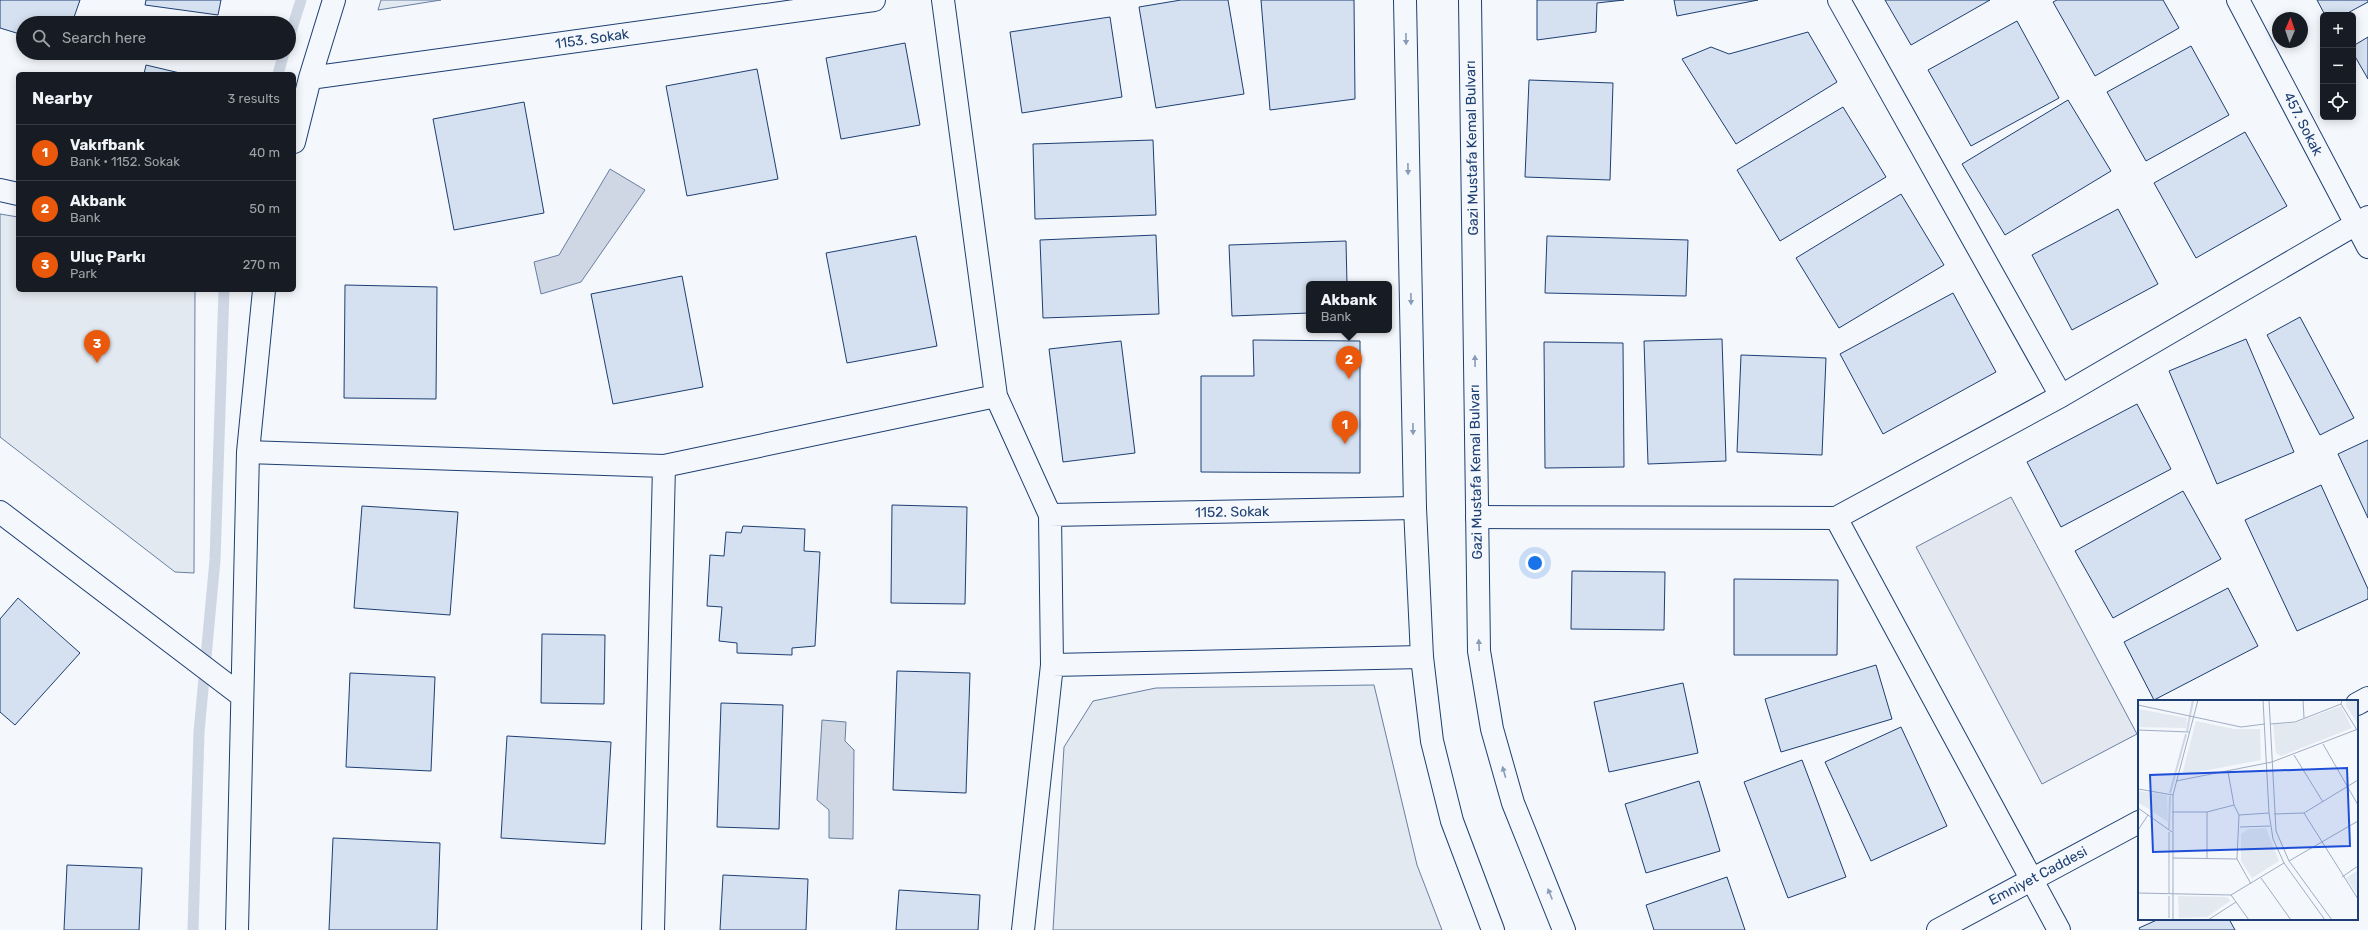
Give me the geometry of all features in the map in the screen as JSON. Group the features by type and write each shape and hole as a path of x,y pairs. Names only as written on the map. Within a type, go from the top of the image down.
{"street":[{"path":"296,134 310,78 334,0"},
{"name":"1153. Sokak","path":"310,78 874,0"},
{"path":"943,0 996,396 1050,515 1052,665 1023,930"},
{"path":"1405,0 1415,508 1422,656 1432,741 1452,822 1493,930"},
{"name":"Gazi Mustafa Kemal Bulvarı","path":"1470,0 1479,651 1492,729 1513,803 1564,930"},
{"path":"1839,0 2061,396"},
{"name":"457. Sokak","path":"2238,0 2361,220 2368,247"},
{"path":"0,190 16,194"},
{"path":"1476,518 1836,518 2061,396 2361,220"},
{"path":"237,930 234,690 248,452 264,292"},
{"path":"248,452 664,466 996,396"},
{"path":"653,930 664,466"},
{"name":"1152. Sokak","path":"1050,515 1415,508"},
{"path":"0,512 234,690"},
{"path":"1836,518 2059,930"},
{"path":"1052,665 1422,656"},
{"path":"2358,703 2368,698"},
{"name":"Emniyet Caddesi","path":"1938,930 2138,823"}],"shaded area":[{"path":"381,0 441,0 378,10"},
{"path":"610,169 645,190 581,282 541,294 534,262 559,255"},
{"path":"0,214 16,217 16,292 195,292 194,573 175,572 0,437"},
{"path":"2011,497 2137,734 2042,784 1916,547"},
{"path":"1374,685 1417,865 1442,930 1053,930 1064,747 1093,701 1156,688"},
{"path":"822,720 846,722 845,741 854,750 853,839 829,838 829,810 817,800"}],"building":[{"path":"0,0 80,0 74,16 16,16 16,33 0,28"},
{"path":"146,0 221,0 218,15 145,5"},
{"path":"1181,0 1228,0 1244,94 1156,108 1139,7"},
{"path":"1261,0 1354,0 1355,99 1270,110"},
{"path":"1537,0 1624,0 1597,3 1596,32 1537,40"},
{"path":"1674,0 1758,0 1677,16"},
{"path":"1885,0 1990,0 1911,45"},
{"path":"2057,0 2163,0 2179,28 2095,76 2053,2"},
{"path":"2317,0 2368,0 2368,2 2350,12 2323,12"},
{"path":"1110,17 1122,97 1022,113 1010,32"},
{"path":"2017,21 2059,98 1971,146 1928,70"},
{"path":"1808,32 1837,82 1736,144 1682,59 1711,47 1729,54"},
{"path":"2368,37 2368,79 2356,58 2356,44"},
{"path":"905,43 920,125 841,139 826,58"},
{"path":"2191,46 2229,115 2146,161 2107,92"},
{"path":"146,65 176,72 144,72"},
{"path":"757,69 778,179 687,196 666,86"},
{"path":"1529,80 1613,83 1610,180 1525,177"},
{"path":"2068,100 2111,171 2005,235 1962,164"},
{"path":"524,102 544,213 454,230 433,119"},
{"path":"1843,107 1886,177 1780,241 1737,170"},
{"path":"2245,132 2287,206 2196,258 2154,183"},
{"path":"1153,140 1156,215 1035,219 1033,144"},
{"path":"1901,194 1944,265 1839,328 1796,258"},
{"path":"2118,209 2158,284 2072,330 2032,255"},
{"path":"1156,235 1159,314 1043,318 1040,240"},
{"path":"916,236 937,346 847,363 826,253"},
{"path":"1547,236 1688,240 1686,296 1545,293"},
{"path":"1346,241 1347,281 1306,281 1306,313 1232,316 1229,245"},
{"path":"682,276 703,387 613,404 591,294"},
{"path":"345,285 437,287 436,399 344,398"},
{"path":"1953,293 1996,372 1883,434 1840,354"},
{"path":"2300,317 2354,418 2320,435 2267,335"},
{"path":"1722,339 1726,461 1648,464 1644,341"},
{"path":"2246,339 2294,452 2217,484 2169,371"},
{"path":"1253,340 1360,341 1360,473 1201,472 1201,376 1254,376"},
{"path":"1121,341 1135,453 1063,462 1049,349"},
{"path":"1544,342 1623,343 1624,467 1545,468"},
{"path":"1741,355 1826,358 1822,455 1737,452"},
{"path":"2137,404 2171,469 2061,527 2027,462"},
{"path":"2368,440 2368,518 2338,454"},
{"path":"2321,485 2368,589 2368,599 2297,631 2245,520"},
{"path":"2183,491 2221,559 2113,618 2075,551"},
{"path":"892,505 967,507 965,604 891,603"},
{"path":"362,506 458,512 450,615 354,608"},
{"path":"743,526 805,529 804,551 820,552 815,646 792,648 792,655 737,653 737,643 719,641 722,607 707,606 710,555 724,556 726,532 741,533"},
{"path":"1572,571 1665,572 1664,630 1571,629"},
{"path":"1734,579 1838,580 1837,655 1734,655"},
{"path":"2228,588 2258,646 2154,700 2124,642"},
{"path":"18,598 80,653 15,725 0,712 0,619"},
{"path":"542,634 605,635 604,704 541,703"},
{"path":"1876,665 1892,719 1781,752 1765,699"},
{"path":"897,671 970,673 966,793 893,790"},
{"path":"350,673 435,677 431,771 346,767"},
{"path":"1683,683 1698,753 1609,772 1594,702"},
{"path":"721,703 783,705 779,829 717,827"},
{"path":"1901,727 1947,826 1871,861 1825,762"},
{"path":"507,736 611,742 605,844 501,838"},
{"path":"1802,760 1846,877 1788,898 1744,782"},
{"path":"1699,781 1720,851 1646,873 1625,804"},
{"path":"333,838 440,843 437,930 329,930"},
{"path":"67,865 142,868 139,930 64,930"},
{"path":"723,875 808,879 806,930 720,930"},
{"path":"1727,877 1745,930 1654,930 1646,905"},
{"path":"899,890 980,895 978,930 896,930"},
{"path":"2157,920 2230,920 2235,930 2140,930 2139,928"}],"waterway":[{"path":"296,16 301,0"},
{"path":"279,72 282,60"},
{"path":"193,930 199,732 215,560 224,292"}],"place":[{"name":"Uluç Parkı","path":"97,363"},
{"name":"Akbank","path":"1349,379"},
{"name":"Vakıfbank","path":"1345,444"}]}
